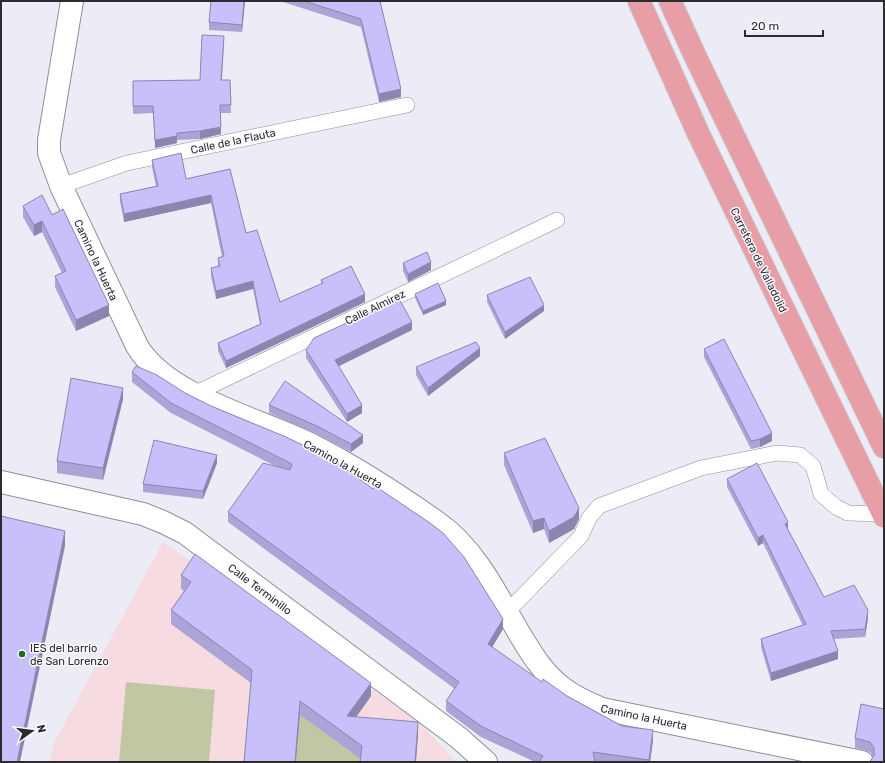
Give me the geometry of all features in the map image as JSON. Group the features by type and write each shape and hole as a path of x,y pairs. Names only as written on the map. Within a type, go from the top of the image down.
{"highway":[{"name":"Carretera de Valladolid","path":"640,1 699,136 883,515"},
{"path":"670,1 696,60 884,447"}],"street":[{"name":"Camino la Huerta","path":"72,1 49,140 49,154 62,186 140,352 149,363 168,378 194,394 310,444 367,475 440,524 467,551 487,579 531,654 563,689 574,696 602,709 862,762"},
{"name":"Calle Terminillo","path":"1,482 143,514 185,533 459,738 486,762"}],"lane":[{"name":"Calle de la Flauta","path":"62,186 127,163 407,105"},
{"name":"Calle Almirez","path":"194,394 557,220"},
{"path":"507,612 581,536 594,510 599,506 702,468 777,453 800,455 814,466 821,494 836,507 848,513 883,515"}],"shaded area":[{"path":"163,542 421,724 456,762 49,762 54,743"}],"green space":[{"path":"126,682 215,690 209,762 119,762"},
{"path":"300,715 355,718 362,762 296,762"}],"building":[{"path":"211,1 244,1 242,25 209,22"},
{"path":"304,1 380,1 401,89 379,94 361,19"},
{"path":"202,35 224,36 221,80 230,80 231,105 220,105 221,127 177,133 177,136 155,140 153,106 133,106 133,81 200,80"},
{"path":"181,153 186,179 230,169 246,233 257,230 280,302 323,283 321,280 351,266 365,294 226,361 218,343 261,324 253,281 216,291 211,268 220,266 218,258 224,256 211,195 124,214 120,194 158,186 152,160"},
{"path":"42,195 52,215 63,209 109,305 76,320 55,276 66,271 42,221 34,225 23,206"},
{"path":"427,252 431,262 408,274 403,263"},
{"path":"530,277 544,305 505,332 487,295"},
{"path":"438,283 446,301 423,311 415,294"},
{"path":"399,299 412,322 335,360 362,405 347,414 306,350 314,338"},
{"path":"724,339 772,433 760,439 751,441 704,349"},
{"path":"476,342 480,348 428,388 416,367"},
{"path":"136,366 157,375 185,393 211,406 286,437 323,455 339,464 373,489 375,486 430,523 443,533 464,557 503,619 488,644 542,682 543,679 567,696 622,726 653,730 649,760 593,752 595,762 539,762 543,756 481,726 446,701 459,682 228,512 263,463 290,470 292,464 171,403 132,372"},
{"path":"71,378 123,388 103,468 57,461"},
{"path":"285,381 363,435 351,444 317,426 269,405"},
{"path":"545,438 579,508 574,517 549,531 544,518 533,521 504,453"},
{"path":"154,440 217,455 203,491 143,484"},
{"path":"757,463 788,522 785,524 824,597 854,585 868,610 865,629 831,631 838,651 771,673 761,639 806,624 763,535 758,538 727,479"},
{"name":"IES del barrio de San Lorenzo","path":"1,516 65,531 17,762 1,762"},
{"path":"195,554 371,683 347,716 418,722 415,762 360,762 362,746 300,701 295,762 244,762 252,670 171,610 191,582 181,575"},
{"path":"861,704 884,709 884,762 869,762 874,755 874,748 870,742 855,738"}],"place":[{"name":"IES del barrio de San Lorenzo","path":"22,654"}]}
